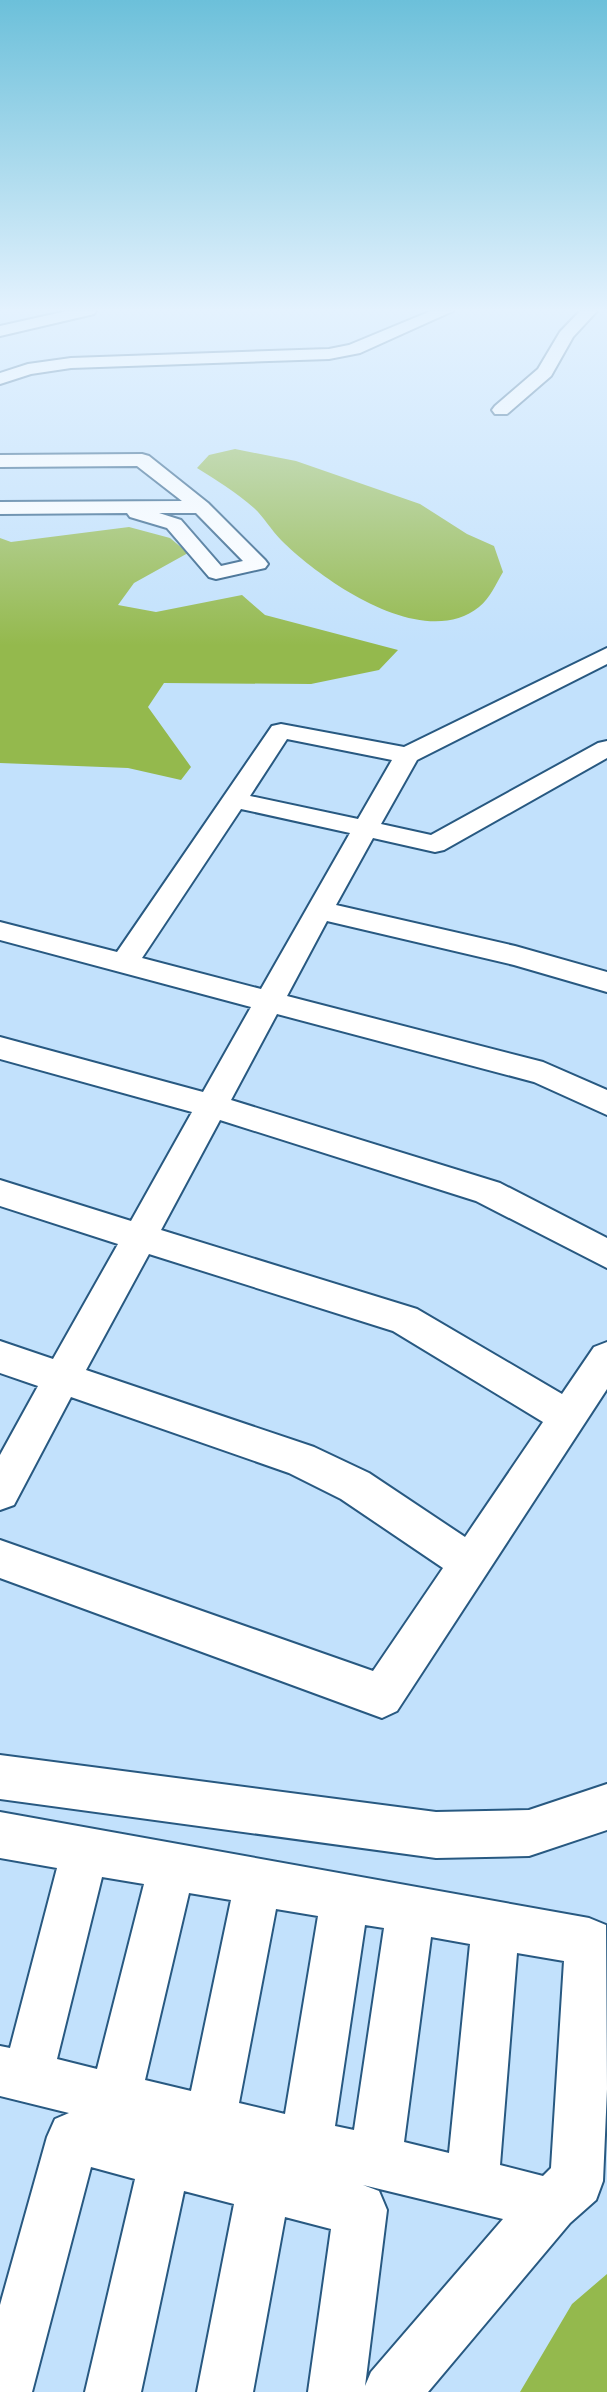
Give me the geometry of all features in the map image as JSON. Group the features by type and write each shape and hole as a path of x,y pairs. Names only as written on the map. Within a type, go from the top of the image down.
{"street":[{"path":"0,443 51,452 70,461 142,460"},
{"path":"0,461 128,443 142,460 201,506 258,564 216,573 174,524 118,507"},
{"path":"67,515 70,461"},
{"path":"67,515 118,507 201,506"},
{"path":"0,508 177,528"},
{"path":"0,1492 268,1002 407,755 607,655"},
{"path":"583,667 607,681"},
{"path":"124,964 281,732 407,755"},
{"path":"235,800 435,844 607,748"},
{"path":"319,910 515,956 607,982"},
{"path":"0,931 543,1073 607,1103"},
{"path":"0,1048 211,1106 488,1192 607,1254"},
{"path":"0,1193 404,1320 567,1417"},
{"path":"0,1357 300,1459 355,1486 470,1563"},
{"path":"0,1559 382,1696 607,1358"},
{"path":"0,1777 436,1835 529,1833 607,1807"},
{"path":"1,1838 85,1850 589,1942 576,2181 551,2204 391,2392"},
{"path":"85,1850 13,2075 551,2204"},
{"path":"115,2099 172,1866"},
{"path":"210,2122 258,1882"},
{"path":"306,2145 345,1898"},
{"path":"375,2162 411,1909"},
{"path":"472,2185 496,1925"},
{"path":"4,2392 73,2137 360,2210 336,2392"},
{"path":"113,2392 164,2160"},
{"path":"225,2392 264,2186"}],"green space":[{"path":"235,449 296,461 420,504 467,534 494,546 503,572 479,607 456,619 430,621 402,616 374,605 321,574 281,540 254,508 197,468 209,455"},
{"path":"129,527 170,538 188,553 134,583 118,605 156,612 242,595 265,615 398,650 379,670 311,684 164,683 148,707 191,767 181,780 128,768 0,763 0,538 11,542"},
{"path":"607,2274 607,2392 520,2392 572,2304"}]}
